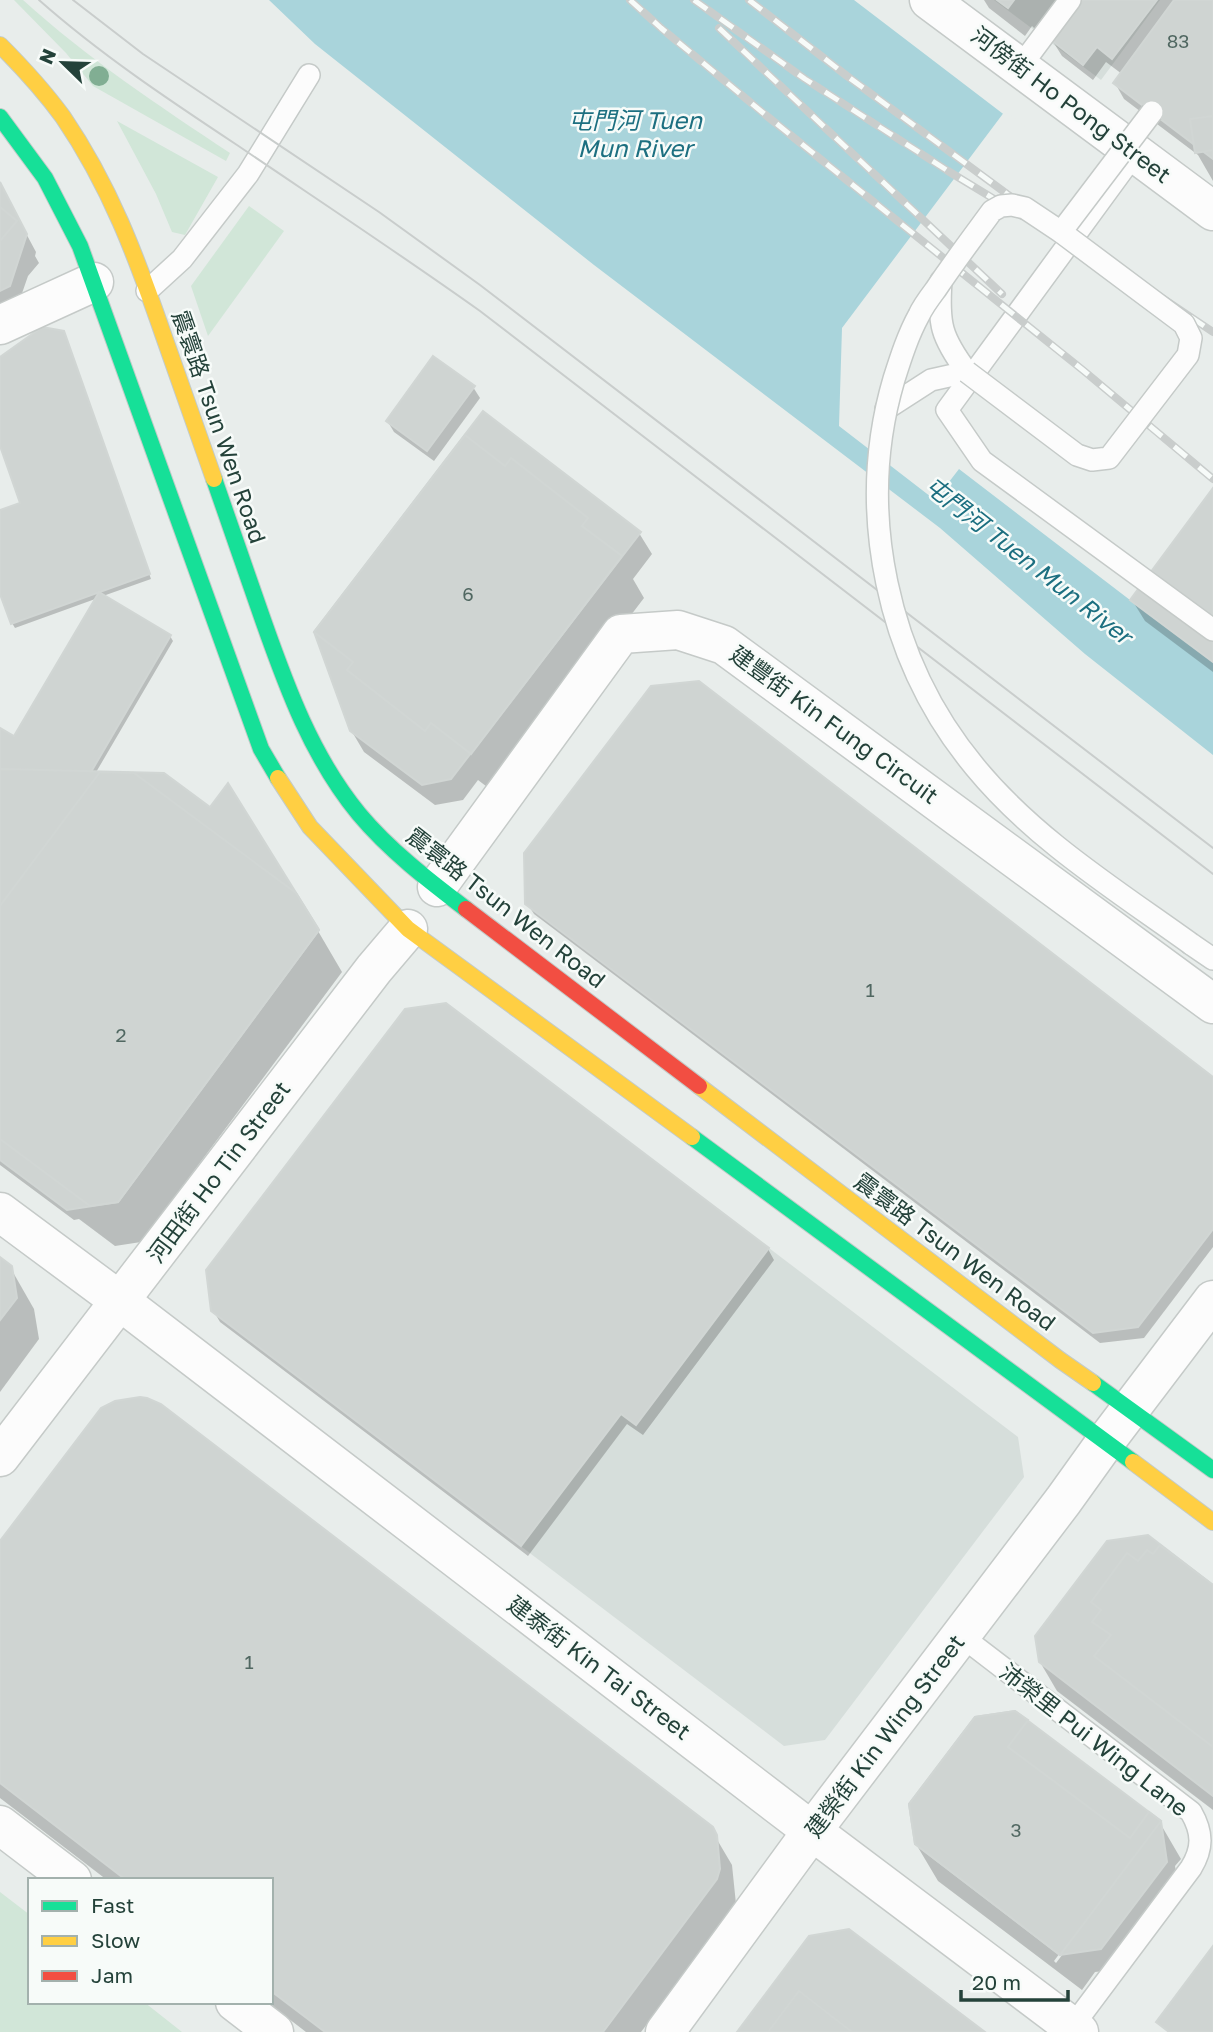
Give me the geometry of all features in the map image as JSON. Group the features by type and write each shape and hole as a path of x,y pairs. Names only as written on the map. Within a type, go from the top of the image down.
{"main road":[{"name":"震寰路 Tsun Wen Road","path":"0,45 34,81 82,145 120,215 288,691 317,754 360,815 433,893 1049,1352 1213,1470"},
{"path":"0,117 51,189 80,246 261,749 310,827 412,924 1213,1522"}],"street":[{"name":"河傍街 Ho Pong Street","path":"929,0 1213,211"},
{"path":"0,325 94,282"},
{"name":"建豐街 Kin Fung Circuit","path":"433,893 621,634 678,630 724,645 1213,1004"},
{"name":"河田街 Ho Tin Street","path":"0,1457 366,980 412,924"},
{"name":"建泰街 Kin Tai Street","path":"0,1212 1075,2029"},
{"path":"1106,1441 1213,1300"},
{"name":"建榮街 Kin Wing Street","path":"664,2032 1106,1441"},
{"path":"0,1825 69,1878"},
{"path":"238,2004 274,2032"}],"lane":[{"path":"1020,67 1070,0"},
{"path":"147,290 181,259 248,174 309,75"},
{"path":"1061,232 1152,112"},
{"path":"1135,153 947,410 982,461 1213,630"},
{"path":"941,281 941,329 950,349 967,372 1077,455 1091,460 1109,458 1188,355 1191,338 1184,324 1061,232 1025,208 1001,206 992,212 941,281 919,314 902,354 886,409 879,451 878,492 880,536 896,623 926,693 947,730 976,768 1010,804 1081,865 1213,959"},
{"path":"886,409 931,380 967,372"},
{"name":"沛榮里 Pui Wing Lane","path":"960,1635 1191,1812 1199,1826 1199,1855 1075,2029"}],"shaded area":[{"path":"994,0 1160,0 1101,80"},
{"path":"446,1003 1018,1437 1024,1477 825,1740 784,1746 211,1311 206,1270 405,1009"}],"green space":[{"path":"14,0 23,0 98,62 230,153 226,161 93,86 66,53"},
{"path":"117,121 218,177 185,235 172,232 156,194"},
{"path":"249,206 284,231 208,336 191,286"},
{"path":"0,1892 28,1913 28,2004 147,2004 182,2032 0,2032"}],"water":[{"path":"269,0 854,0 1213,274 1213,755 1085,654 940,528 594,265 315,44"}],"pier":[{"name":"屯門河 Tuen Mun River","path":"1005,111 1213,270 1213,488 1130,600 959,469 935,500 839,426 842,328"}],"building":[{"path":"997,0 1014,0 1008,8"},
{"path":"1080,0 1157,0 1112,59 1097,47 1083,65 1050,39"},
{"path":"1174,0 1213,0 1213,159 1113,83"},
{"path":"1213,116 1213,150 1195,153 1190,119"},
{"path":"0,182 27,234 10,286 0,291"},
{"path":"0,207 17,221 0,241"},
{"path":"42,327 64,331 150,574 11,624 0,594 0,510 20,503 0,446 0,357"},
{"path":"433,356 475,386 427,451 386,421"},
{"path":"483,411 641,532 451,779 422,785 350,731 314,632"},
{"path":"465,435 505,466 511,458 588,518 582,526 622,556 471,754 431,723 425,731 347,670 353,662 314,632"},
{"path":"1213,488 1213,662 1130,600"},
{"path":"99,592 171,635 91,772 0,769 0,728 14,736"},
{"path":"699,681 1213,1077 1213,1229 1138,1327 1093,1333 525,904 524,853 651,686"},
{"path":"0,769 164,773 210,807 228,783 319,930 118,1202 67,1210 0,1160"},
{"path":"100,772 134,773 296,893 319,930 118,1202 90,1206 0,1139 0,906"},
{"path":"446,1003 769,1248 636,1425 621,1414 521,1546 211,1311 206,1270 405,1009"},
{"path":"0,1257 12,1266 17,1298 0,1320"},
{"path":"140,1397 161,1404 713,1827 717,1835 720,1869 717,1879 603,2032 325,2032 273,1993 273,1878 123,1878 0,1783 0,1541 101,1408 115,1401"},
{"path":"1148,1535 1213,1585 1213,1796 1039,1662 1035,1636 1107,1541"},
{"path":"1160,1545 1213,1585 1213,1747 1094,1656 1111,1635 1092,1622 1101,1610 1091,1602 1127,1553 1138,1561 1147,1550 1153,1554"},
{"path":"1015,1711 1161,1821 1167,1862 1101,1949 1060,1955 915,1844 909,1804 975,1717"},
{"path":"1015,1711 1028,1720 1008,1747 1130,1838 1149,1812 1161,1821 1060,1955 915,1844 909,1804 975,1717"},
{"path":"849,1929 985,2032 737,2032 809,1936"},
{"path":"1213,1946 1213,2032 1169,2032 1156,2022"},
{"path":"799,1991 852,2032 768,2032"}],"tram line":[{"path":"39,0 135,76 480,311 1213,874"},
{"path":"73,0 143,54 379,212 480,285 1213,848"}],"railway":[{"path":"630,0 762,112 1084,371 1213,479"},
{"path":"694,0 805,79 1022,216"},
{"path":"749,0 1007,194 1213,332"},
{"path":"719,28 1002,294"}],"traffic: fast":[{"path":"0,117 45,178 80,246 261,749 278,778"},
{"path":"214,479 282,671 302,721 328,769 359,814 383,840 423,876 466,909"},
{"path":"692,1137 1133,1462"},
{"path":"1093,1383 1213,1470"}],"traffic: slow":[{"path":"0,45 63,117 108,195 143,277 214,479"},
{"path":"278,778 310,827 408,929 692,1137"},
{"path":"699,1086 1093,1383"},
{"path":"1133,1462 1213,1522"}],"traffic: jam":[{"path":"466,909 699,1086"}]}
